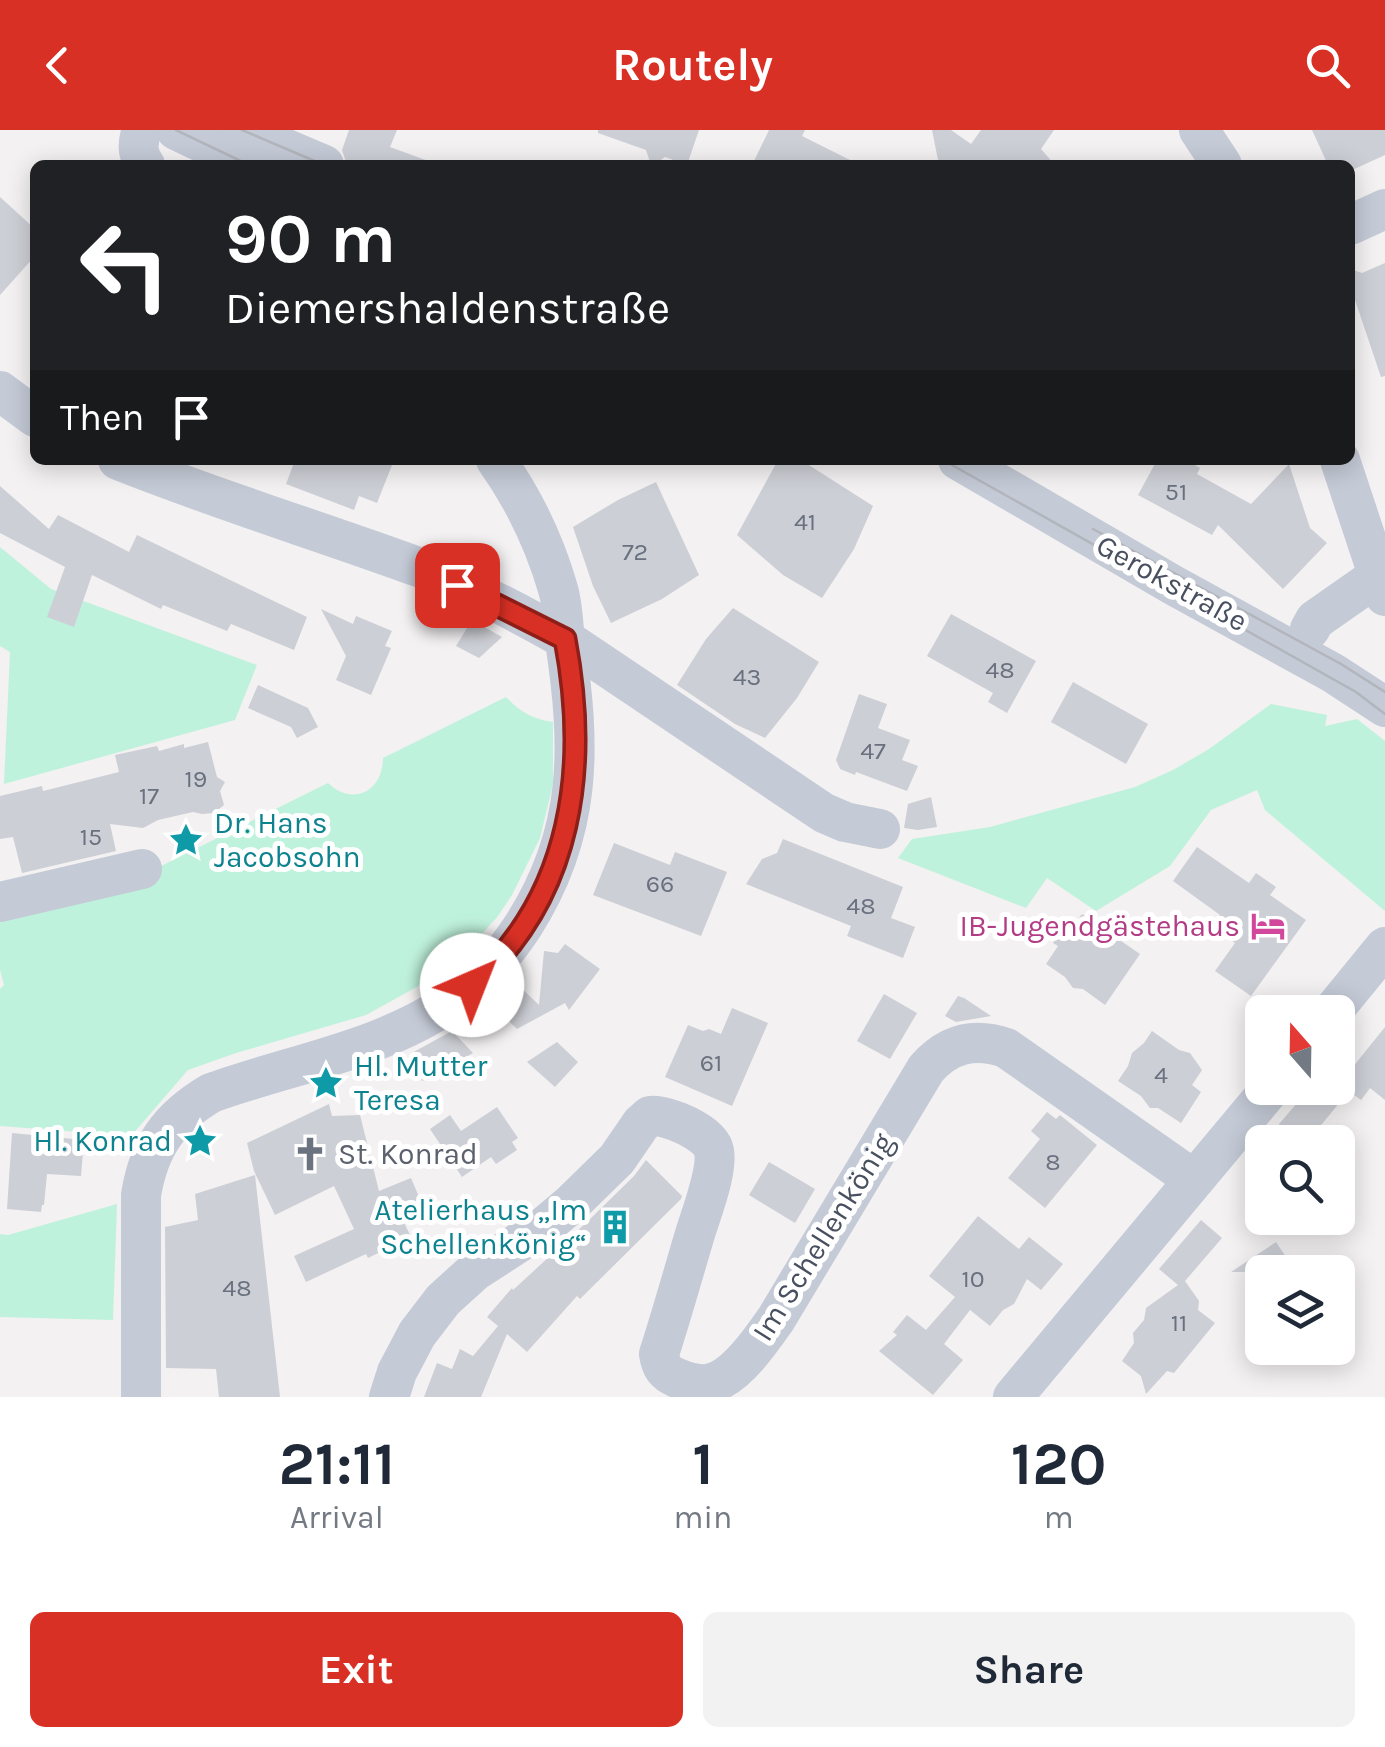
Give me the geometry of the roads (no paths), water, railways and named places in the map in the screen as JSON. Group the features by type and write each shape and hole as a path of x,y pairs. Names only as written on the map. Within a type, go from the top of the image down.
{"street":[{"path":"142,130 138,142 142,160"},
{"path":"176,130 239,160"},
{"path":"242,130 312,160"},
{"path":"1199,130 1219,160"},
{"path":"1355,223 1385,209"},
{"path":"0,391 30,413"},
{"path":"130,465 424,569 525,617 565,639 824,812 845,822 880,829"},
{"path":"141,1397 142,1195 152,1152 167,1129 189,1106 212,1093 404,1030 455,1000 512,943 540,899 554,867 569,815 575,753 575,717 559,590 519,497 499,465"},
{"name":"Gerokstraße","path":"967,465 1333,673 1385,707"},
{"path":"1310,629 1315,620 1382,586 1359,479"},
{"path":"0,902 142,869"},
{"path":"1346,995 1385,948"},
{"name":"Im Schellenkönig","path":"389,1397 417,1334 443,1300 474,1271 572,1204 617,1159 645,1119 655,1114 706,1136 714,1150 710,1187 660,1354 669,1374 696,1384 724,1378 770,1329 926,1069 948,1050 976,1042 1006,1048 1193,1179"},
{"path":"1013,1397 1256,1105"}],"tram line":[{"path":"176,130 239,160"},
{"path":"242,130 312,160"},
{"path":"952,465 1356,692 1385,714"},
{"path":"1093,529 1341,664 1385,692"}],"place":[{"name":"Dr. Hans Jacobsohn","path":"186,840"},
{"name":"IB-Jugendgästehaus","path":"1268,926"},
{"name":"Hl. Mutter Teresa","path":"326,1083"},
{"name":"Hl. Konrad","path":"200,1141"},
{"name":"St. Konrad","path":"310,1154"},
{"name":"Atelierhaus „Im Schellenkönig“","path":"615,1227"}]}
